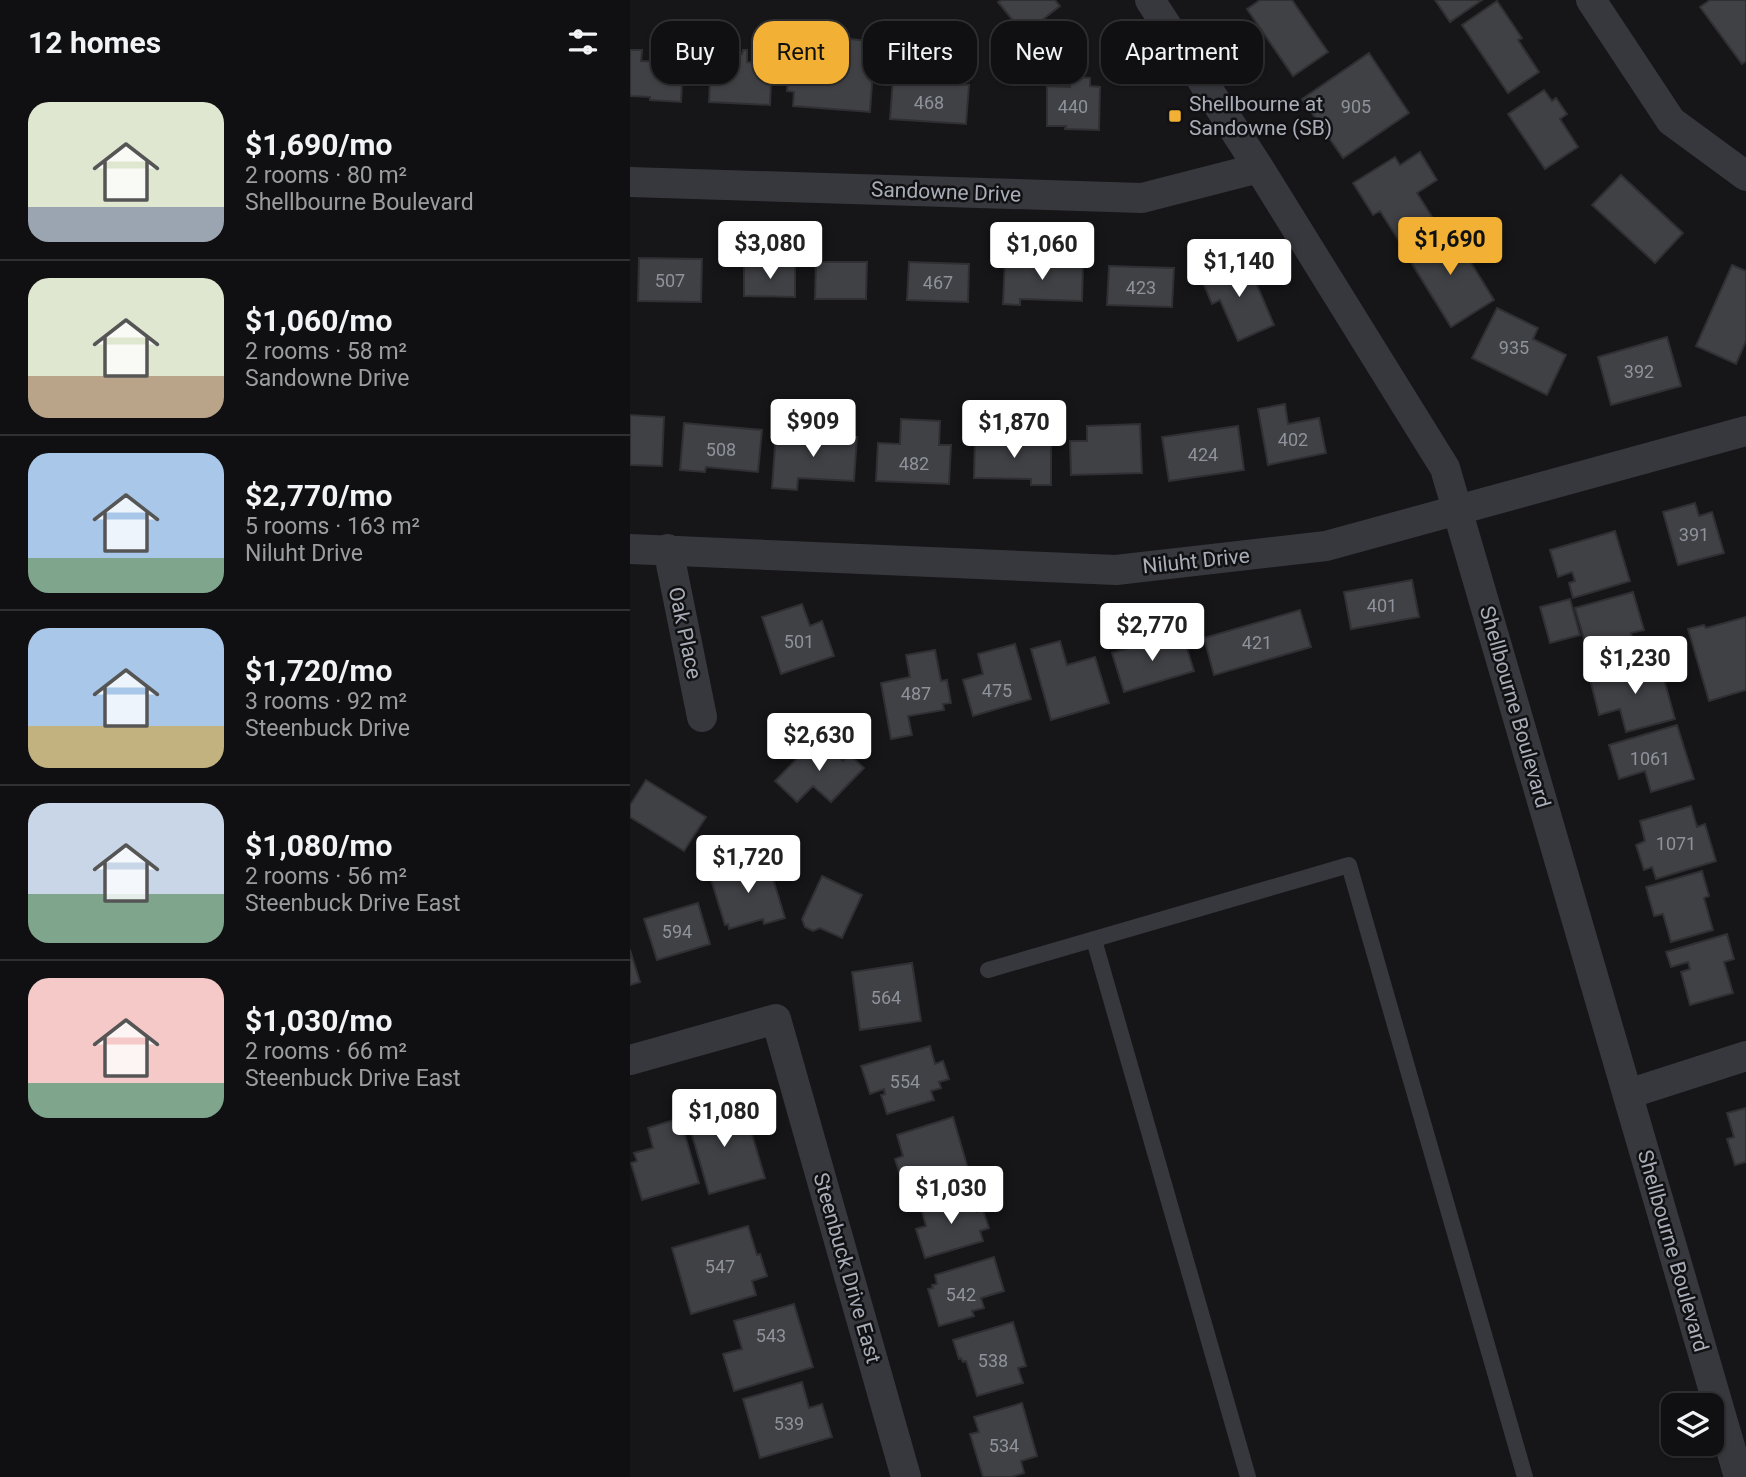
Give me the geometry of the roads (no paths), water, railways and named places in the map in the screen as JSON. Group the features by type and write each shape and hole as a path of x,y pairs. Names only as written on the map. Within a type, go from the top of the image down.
{"street":[{"name":"Shellbourne Boulevard","path":"1150,0 1259,168 1445,468 1628,1094 1739,1458"},
{"path":"1591,0 1671,121 1746,176"},
{"name":"Sandowne Drive","path":"630,182 1142,198 1259,168"},
{"name":"Niluht Drive","path":"630,549 1116,570 1326,546 1746,431"},
{"name":"Oak Place","path":"668,550 702,717"},
{"name":"Steenbuck Drive East","path":"630,1060 776,1019 906,1477"},
{"path":"1628,1094 1746,1056"}],"lane":[{"path":"988,970 1349,865 1525,1477"},
{"path":"1094,940 1248,1477"}],"place":[{"name":"Shellbourne at Sandowne (SB)","path":"1175,116"}]}
